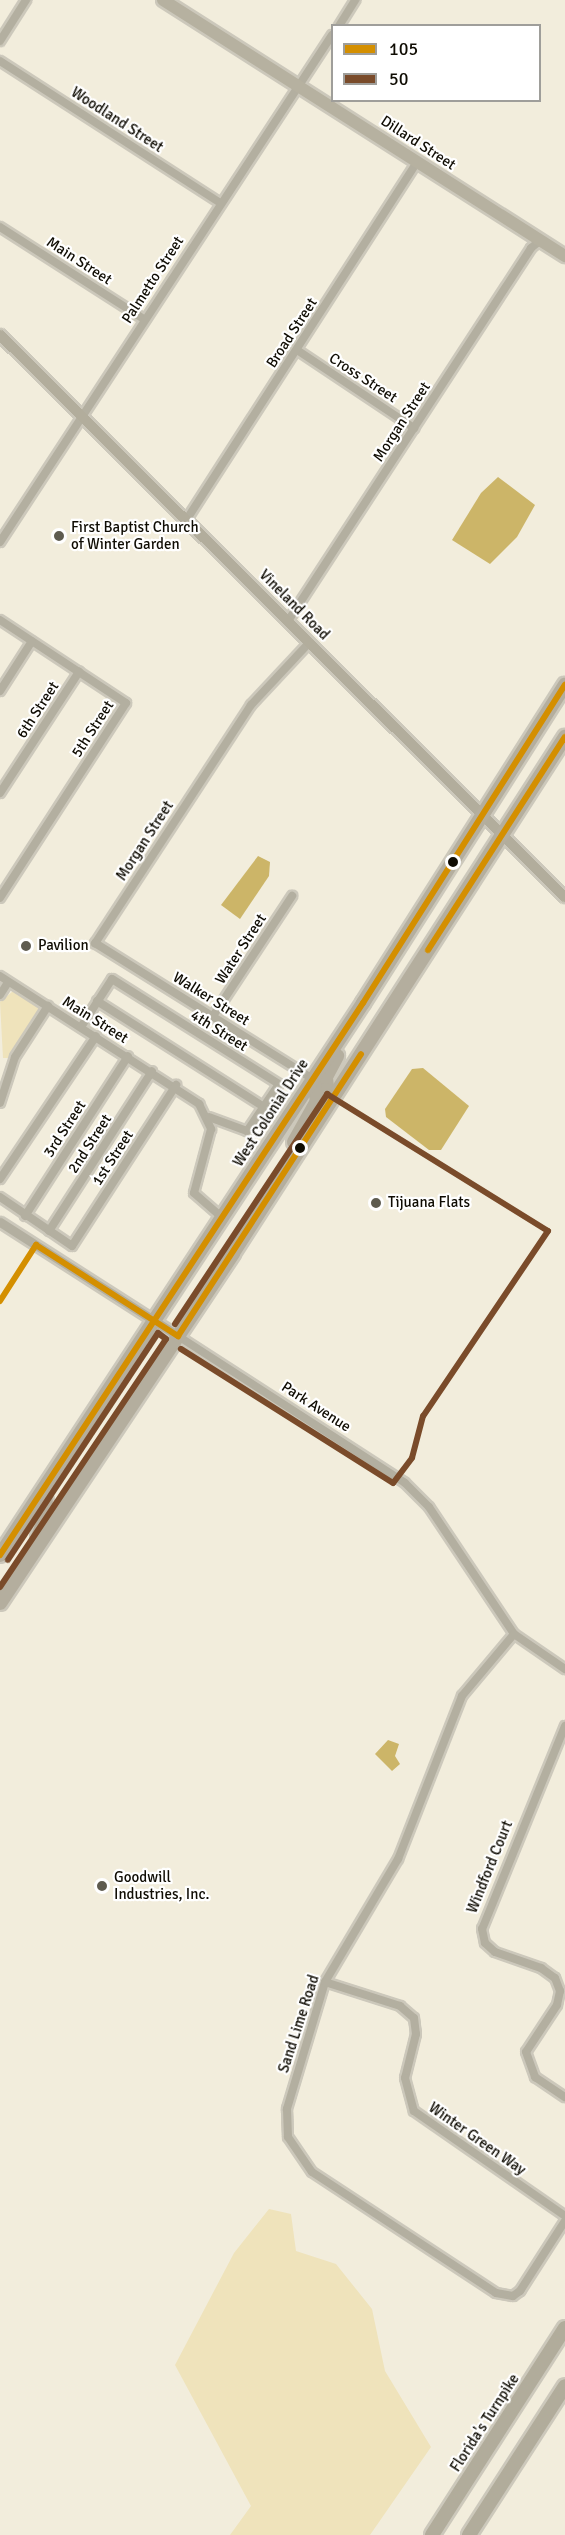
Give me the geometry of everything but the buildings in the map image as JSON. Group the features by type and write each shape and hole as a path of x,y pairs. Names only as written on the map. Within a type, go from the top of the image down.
{"highway":[{"name":"West Colonial Drive","path":"0,1555 363,1004 565,685"},
{"path":"0,1604 178,1336 565,737"},
{"path":"329,1104 326,1077 363,1004"},
{"path":"283,1173 286,1155 317,1101 313,1079"},
{"path":"32,1556 47,1512 44,1489"},
{"name":"Florida's Turnpike","path":"432,2535 565,2328"},
{"path":"469,2535 565,2386"}],"main road":[{"name":"Dillard Street","path":"163,0 418,160 565,256"},
{"name":"Vineland Road","path":"0,335 188,519 309,643 483,813 565,897"}],"street":[{"path":"0,41 26,0"},
{"path":"340,24 355,0"},
{"name":"Palmetto Street","path":"0,542 219,202 331,38"},
{"name":"Woodland Street","path":"0,61 219,202"},
{"name":"Broad Street","path":"188,519 418,160"},
{"name":"Main Street","path":"0,227 144,319"},
{"name":"Morgan Street","path":"288,621 531,248 541,240"},
{"name":"Cross Street","path":"297,350 414,428"},
{"name":"5th Street","path":"0,620 126,703 0,898"},
{"path":"0,691 32,641"},
{"name":"Morgan Street","path":"95,943 251,705 309,643"},
{"name":"6th Street","path":"0,793 79,672"},
{"name":"Water Street","path":"213,1016 292,896"},
{"name":"Walker Street","path":"95,943 313,1079"},
{"name":"Main Street","path":"0,976 177,1085 209,1117"},
{"name":"4th Street","path":"81,1027 112,979 279,1084 247,1131 209,1117"},
{"path":"0,995 9,982"},
{"path":"97,1001 264,1107"},
{"path":"0,1104 15,1057 48,1006"},
{"path":"0,1179 96,1036"},
{"name":"3rd Street","path":"25,1216 128,1056"},
{"name":"2nd Street","path":"50,1231 153,1071"},
{"name":"1st Street","path":"50,1231 72,1246 177,1085"},
{"path":"209,1117 211,1129 194,1193 223,1218"},
{"path":"0,1197 50,1231"},
{"name":"Park Avenue","path":"0,1222 405,1483 429,1507 514,1634 565,1669"},
{"name":"Sand Lime Road","path":"514,1634 462,1696 399,1859 325,1982 287,2109 292,2144 312,2172 496,2293 513,2296 520,2291 565,2218"},
{"name":"Windford Court","path":"565,1726 482,1929 485,1942 495,1952 541,1968 555,1978 560,1991 557,2006 526,2052 535,2077 565,2097"},
{"name":"Winter Green Way","path":"325,1982 400,2006 414,2018 416,2034 405,2078 414,2111 565,2218"}],"shaded area":[{"path":"498,477 535,505 517,537 490,564 452,540 481,493"},
{"path":"258,856 270,862 269,876 240,919 221,905"},
{"path":"13,991 42,1009 10,1058 3,1058 0,1002"},
{"path":"423,1068 469,1106 441,1150 429,1150 386,1117 385,1109 412,1069"},
{"path":"388,1740 399,1744 395,1756 400,1764 392,1771 375,1754"},
{"path":"269,2209 291,2214 296,2251 336,2264 372,2309 385,2371 431,2447 370,2535 230,2535 251,2506 175,2365 234,2253"}],"transit line":[{"name":"105","path":"0,1555 363,1003 565,685"},
{"name":"105","path":"428,950 565,737"},
{"name":"105","path":"0,1301 36,1245 178,1336 361,1054"},
{"name":"50","path":"175,1324 327,1094 548,1231 423,1416 412,1458 393,1483 181,1349"},
{"name":"50","path":"0,1587 166,1339 158,1333 8,1560"}],"place":[{"name":"First Baptist Church of Winter Garden","path":"59,536"},
{"name":"Pavilion","path":"26,946"},
{"name":"Tijuana Flats","path":"376,1203"},
{"name":"Goodwill Industries, Inc.","path":"102,1886"}]}
